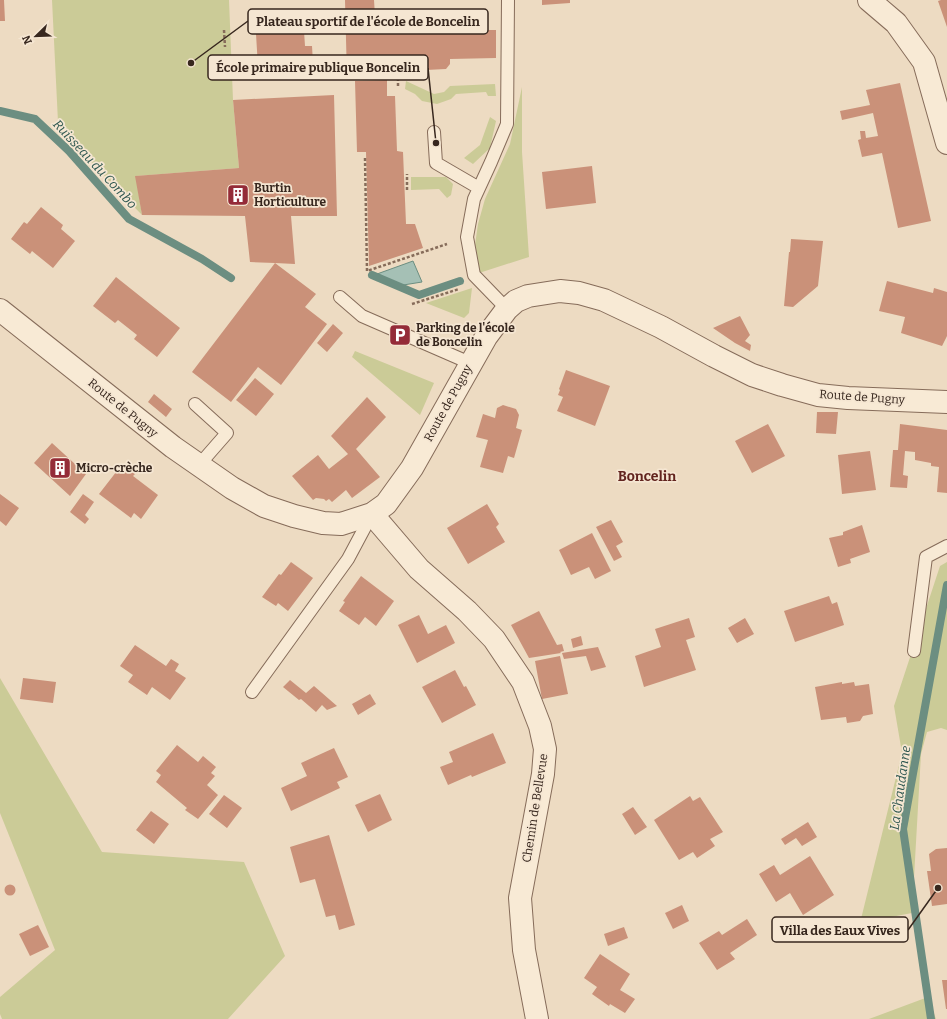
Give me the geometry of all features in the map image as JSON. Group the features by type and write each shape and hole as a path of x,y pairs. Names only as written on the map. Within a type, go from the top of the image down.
{"street":[{"path":"870,0 896,23 924,62 947,143"},
{"name":"Route de Pugny","path":"0,310 172,447 232,488 264,506 294,516 323,523 341,524 372,514 386,504 412,468 486,337 506,309 516,301 528,296 560,291 579,293 604,300 661,326 714,356 752,375 818,395 848,398 947,402"},
{"name":"Chemin de Bellevue","path":"372,514 419,569 467,611 494,639 523,682 540,726 545,749 544,761 520,898 524,950 536,1019"}],"lane":[{"path":"506,309 474,275 467,237 474,199 507,124 508,0"},
{"path":"434,132 436,163 479,188"},
{"path":"340,297 362,316 470,363"},
{"path":"195,404 227,433 199,465"},
{"path":"252,692 348,559 372,514"},
{"path":"914,651 926,557 946,546"}],"path":[{"path":"224,30 225,47"},
{"path":"398,76 398,86"},
{"path":"365,158 367,271 467,237"},
{"path":"407,174 407,190"},
{"path":"412,304 460,288"}],"green space":[{"path":"52,0 229,0 233,100 239,168 136,176 142,215 89,160 58,122"},
{"path":"406,81 434,94 444,92 450,86 495,84 496,96 488,96 486,92 456,94 451,99 437,104 422,101 415,94 405,89"},
{"path":"522,87 522,152 529,257 479,273 475,245 478,224 485,199 510,144"},
{"path":"490,117 496,121 490,148 473,164 464,158 480,145"},
{"path":"411,177 446,177 453,184 451,195 447,198 439,189 411,190"},
{"path":"472,288 469,313 464,318 426,303"},
{"path":"355,351 434,383 420,415 352,357"},
{"path":"947,562 947,730 941,728 927,732 921,754 912,913 860,923 902,753 894,706 940,566"},
{"path":"0,678 102,852 244,862 285,956 228,1019 2,1019 0,1014 0,997 55,950 0,813"},
{"path":"928,997 936,1019 869,1019"}],"shaded area":[{"path":"413,261 422,282 397,286 379,279 377,274"}],"building":[{"path":"0,0 4,0 5,21 0,21"},
{"path":"345,0 374,0 376,32 419,31 418,25 424,22 442,21 449,23 449,30 496,30 496,58 450,59 450,64 446,69 426,70 420,66 420,60 377,61 377,77 347,78"},
{"path":"542,0 570,0 570,3 542,5"},
{"path":"947,0 947,27 938,1"},
{"path":"304,31 305,46 312,46 313,63 258,67 256,34"},
{"path":"387,80 387,96 395,96 397,151 403,152 406,224 415,224 423,248 369,266 366,152 357,152 355,81"},
{"path":"900,83 931,221 898,228 882,153 862,157 858,140 861,139 860,131 865,131 866,138 878,136 873,113 842,120 840,111 870,105 866,90"},
{"name":"Burtin Horticulture","path":"334,95 337,216 291,216 295,264 250,262 245,216 142,215 135,176 239,168 233,100"},
{"path":"592,166 596,203 546,209 542,172"},
{"path":"41,207 63,225 61,229 75,241 53,268 32,251 30,254 11,239 24,222 27,224"},
{"path":"791,239 823,241 818,286 793,307 784,306"},
{"path":"275,263 316,294 305,307 327,324 281,385 258,367 231,402 192,372"},
{"path":"116,277 180,328 157,357 134,339 137,335 118,320 115,323 93,306"},
{"path":"887,281 933,293 934,288 947,292 947,336 942,346 901,333 905,317 879,311"},
{"path":"740,316 750,335 745,341 751,345 750,351 713,328"},
{"path":"333,324 343,333 327,352 317,343"},
{"path":"566,370 610,386 595,426 557,411 563,397 558,395"},
{"path":"255,378 274,394 256,416 236,400"},
{"path":"154,394 172,409 166,417 148,402"},
{"path":"367,397 386,417 356,449 380,477 352,498 346,490 332,502 329,499 326,501 324,499 316,498 313,500 292,476 318,455 329,469 348,454 331,436"},
{"path":"503,405 516,409 519,415 516,428 522,430 514,458 508,456 503,473 480,467 488,440 476,437 483,414 495,418 497,408"},
{"path":"817,412 838,412 836,434 816,433"},
{"path":"768,424 785,456 752,473 735,441"},
{"path":"900,424 947,430 947,493 937,492 939,467 931,466 931,463 915,460 915,452 905,451 903,475 908,476 907,488 890,487 893,450 898,450"},
{"name":"Micro-crèche","path":"52,443 86,474 70,496 34,463"},
{"path":"870,451 876,490 842,494 838,455"},
{"path":"120,467 123,470 125,467 129,468 135,474 133,476 158,495 141,519 134,513 131,518 99,494"},
{"path":"0,494 19,508 6,526 0,521"},
{"path":"83,494 94,502 85,515 89,519 85,524 70,512"},
{"path":"487,504 499,524 496,527 505,542 468,564 447,528"},
{"path":"611,520 623,542 616,546 622,557 614,561 596,527"},
{"path":"862,525 870,552 850,559 851,563 838,567 829,538 843,535 843,532"},
{"path":"592,533 611,571 595,579 589,567 571,575 559,550"},
{"path":"291,562 313,578 288,611 278,603 276,606 262,597 279,574 281,575"},
{"path":"361,576 394,601 376,626 365,617 359,625 339,611 345,602 343,601"},
{"path":"829,596 832,604 837,602 844,625 795,642 784,611"},
{"path":"539,611 557,645 562,644 564,651 560,652 561,653 529,658 511,625"},
{"path":"419,615 428,634 446,625 455,643 417,663 398,625"},
{"path":"689,618 695,637 686,640 696,670 644,687 635,656 661,647 655,629"},
{"path":"745,618 754,634 737,643 728,628"},
{"path":"581,636 583,645 573,648 571,639"},
{"path":"135,645 166,666 171,659 179,664 175,671 186,678 170,700 152,687 147,695 128,682 133,675 120,666"},
{"path":"598,647 606,667 591,671 586,656 564,659 562,653"},
{"path":"560,656 568,694 542,699 535,661"},
{"path":"455,670 464,687 466,686 476,705 442,723 422,687"},
{"path":"23,678 56,682 53,703 20,699"},
{"path":"290,680 306,693 314,686 337,706 327,710 322,705 316,712 301,699 299,700 283,687"},
{"path":"842,682 842,684 854,682 855,686 869,684 873,714 863,716 860,721 847,723 846,717 821,720 815,687"},
{"path":"370,694 376,704 358,715 352,704"},
{"path":"493,733 506,763 448,785 440,767 453,762 449,752"},
{"path":"177,745 198,762 203,756 216,767 211,773 215,776 207,785 218,795 198,819 185,810 187,808 156,782 161,775 156,771"},
{"path":"334,748 348,777 337,782 340,788 291,811 281,788 307,776 301,763"},
{"path":"380,794 392,820 368,832 355,805"},
{"path":"224,795 242,808 227,828 209,814"},
{"path":"690,796 693,801 700,797 723,832 710,839 715,846 697,858 693,852 679,860 654,820"},
{"path":"633,807 647,827 635,835 622,814"},
{"path":"151,811 169,824 154,844 136,830"},
{"path":"808,822 817,837 802,846 796,838 785,845 781,839"},
{"path":"329,835 355,925 339,930 335,915 326,917 315,879 300,883 290,847"},
{"path":"947,848 947,904 932,906 927,871 931,871 929,854 936,849"},
{"path":"810,856 834,895 803,915 790,893 776,902 759,874 774,865 780,875"},
{"path":"10,884 14,886 16,890 14,894 10,896 6,894 4,890 6,886"},
{"path":"682,905 689,921 673,929 665,913"},
{"path":"747,919 757,935 730,953 735,959 717,970 699,943 719,931 722,935"},
{"path":"38,925 49,947 30,956 19,934"},
{"path":"624,927 628,938 608,946 604,934"},
{"path":"600,954 630,974 620,990 635,999 625,1013 610,1004 609,1006 592,994 597,987 584,978"},
{"path":"942,980 947,980 947,1009 946,1009"}],"waterway":[{"name":"Ruisseau du Combo","path":"0,111 35,119 69,151 129,219 202,259 231,278"},
{"path":"372,275 419,295 460,281"},
{"name":"La Chaudanne","path":"931,1019 903,829 947,585"}],"place":[{"name":"Plateau sportif de l'école de Boncelin","path":"191,63"},
{"name":"École primaire publique Boncelin","path":"436,143"},
{"name":"Burtin Horticulture","path":"238,195"},
{"name":"Parking de l'école de Boncelin","path":"400,335"},
{"name":"Micro-crèche","path":"60,468"},
{"name":"Villa des Eaux Vives","path":"938,888"}],"district":[{"name":"Boncelin","path":"647,476"}]}
